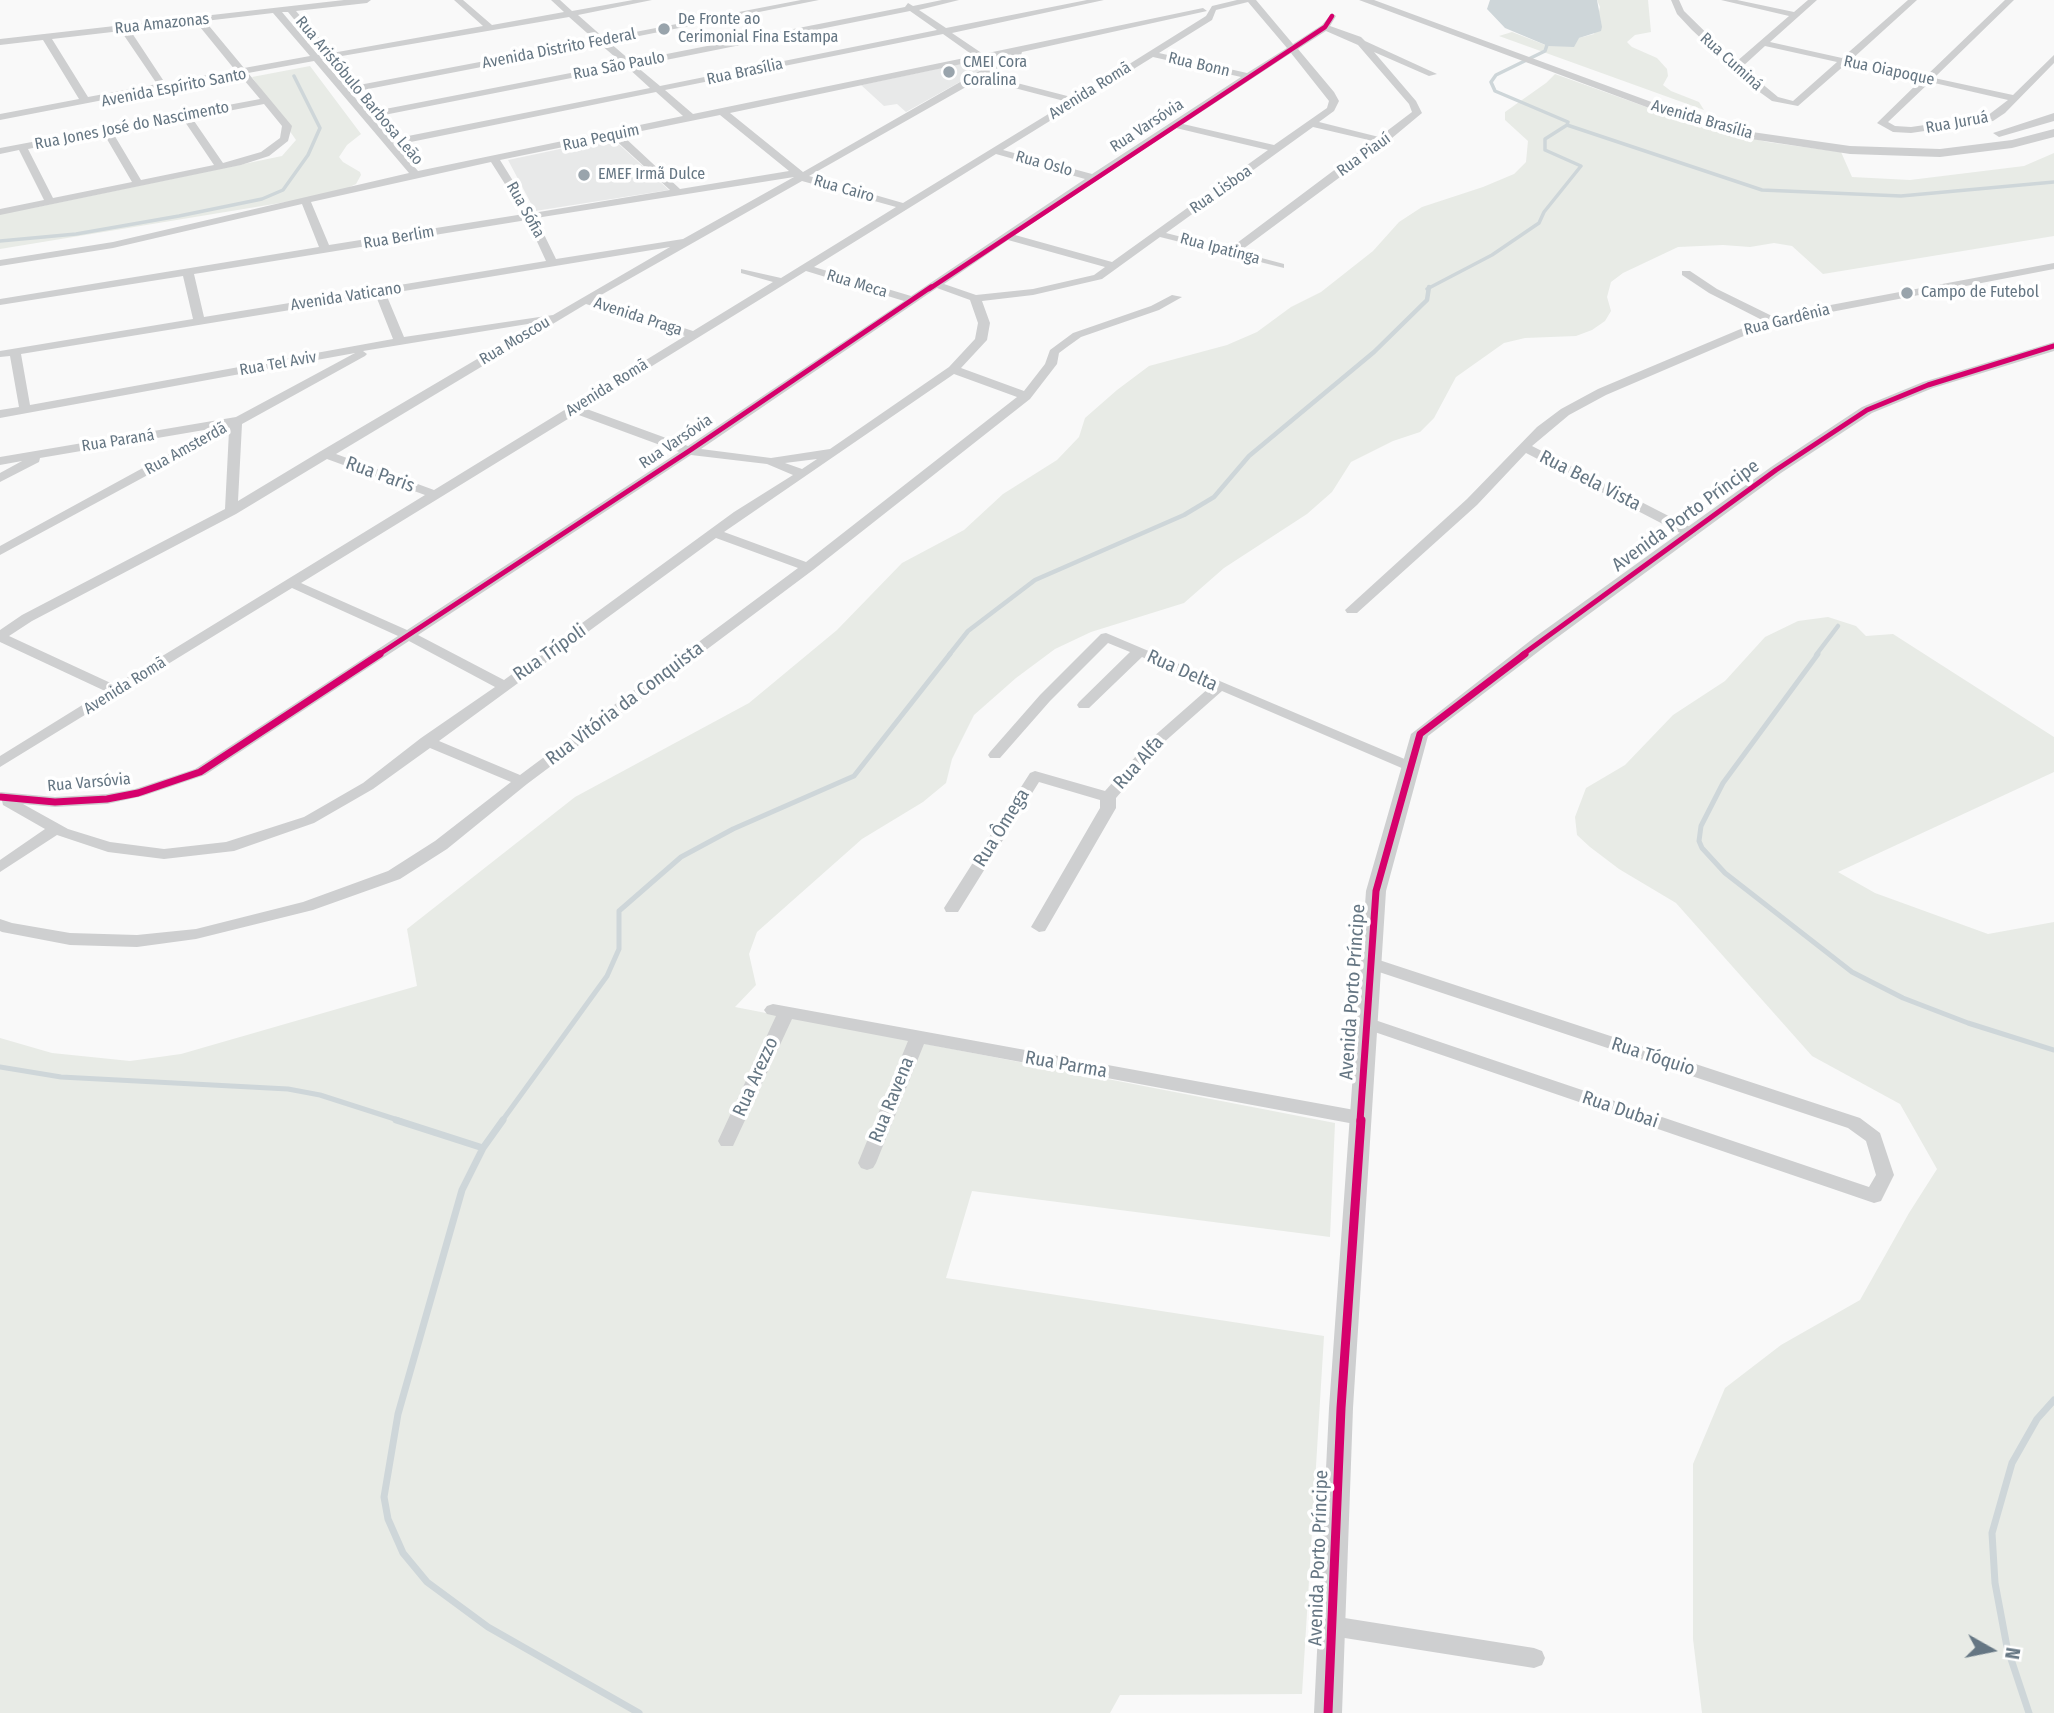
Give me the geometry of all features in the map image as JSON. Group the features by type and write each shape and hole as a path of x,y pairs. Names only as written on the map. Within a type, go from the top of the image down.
{"street":[{"name":"Rua Amazonas","path":"0,42 366,0"},
{"path":"458,0 490,28"},
{"path":"555,0 692,119"},
{"name":"Avenida Espírito Santo","path":"4,118 648,0"},
{"name":"Avenida Distrito Federal","path":"342,88 786,0"},
{"name":"Avenida Distrito Federal","path":"598,38 815,0"},
{"path":"898,0 981,57"},
{"name":"Rua São Paulo","path":"366,116 954,0"},
{"name":"Rua Brasília","path":"390,143 1100,0"},
{"path":"1192,0 1209,10"},
{"name":"Rua Pequim","path":"0,264 113,245 305,199 1249,0"},
{"name":"Rua Lisboa","path":"975,298 1067,286 1098,277 1331,109 1333,98 1293,47 1249,0"},
{"name":"Avenida Brasília","path":"1364,0 1485,45 1544,61 1717,118 1803,135 1891,143 1958,140 2016,130 2054,117"},
{"name":"Avenida Brasília","path":"1395,0 1498,38 1544,61 1719,128 1819,146 1875,152 1940,153 2012,144 2054,133"},
{"name":"Rua Cuminá","path":"1675,0 1680,12 1695,28 1775,99 1792,104 1801,102 1844,61"},
{"path":"1726,0 1796,15"},
{"path":"1736,67 1813,0"},
{"path":"1844,61 1913,0"},
{"path":"1930,80 2010,0"},
{"name":"Rua Aristóbulo Barbosa Leão","path":"290,9 324,59 356,86 380,113 402,141 422,174"},
{"name":"Avenida Romã","path":"0,762 1076,101 1209,18 1209,10"},
{"path":"276,11 324,59 342,88 390,143 422,174"},
{"name":"Rua Varsóvia","path":"0,797 55,802 107,799 138,793 200,772 689,451 1093,177 1325,26 1332,16"},
{"path":"0,212 220,166 265,154 285,139 287,126 199,20"},
{"path":"1325,26 1432,74"},
{"path":"124,28 163,88"},
{"path":"46,37 85,101"},
{"name":"Rua Piauí","path":"1232,252 1408,123 1418,111 1382,65 1357,39"},
{"name":"Rua Oiapoque","path":"1763,43 2014,99"},
{"name":"Rua Moscou","path":"0,636 27,618 231,511 556,316 1031,46"},
{"name":"Rua Bonn","path":"1151,54 1247,76"},
{"name":"Rua Juruá","path":"1930,80 1883,121 1888,127 1905,130 1982,121 1997,116 2054,58"},
{"path":"980,76 1076,101"},
{"name":"Avenida Espírito Santo","path":"4,118 163,88"},
{"name":"Rua Jones José do Nascimento","path":"0,151 265,101"},
{"path":"0,104 4,118"},
{"name":"Rua Cairo","path":"723,112 801,175 904,206"},
{"path":"186,116 220,166"},
{"path":"1313,124 1383,141"},
{"path":"1174,125 1278,149"},
{"path":"107,131 138,183"},
{"path":"616,135 678,192"},
{"path":"22,147 50,202"},
{"name":"Rua Oslo","path":"995,151 1093,177"},
{"name":"Rua Sófia","path":"495,160 530,216 552,262"},
{"name":"Rua Berlim","path":"0,302 678,192 801,175"},
{"path":"305,199 326,251"},
{"name":"Rua Ipatinga","path":"1159,233 1280,265"},
{"path":"1006,236 1114,266"},
{"name":"Avenida Vaticano","path":"0,354 692,241"},
{"name":"Rua Gardênia","path":"1526,447 1541,430 1564,412 1602,392 1755,325 2054,266"},
{"name":"Rua Meca","path":"803,267 912,300"},
{"path":"745,271 779,281"},
{"path":"188,273 199,321"},
{"path":"1686,274 1713,291 1771,320"},
{"path":"935,284 975,298"},
{"path":"380,292 400,341"},
{"name":"Rua Vitória da Conquista","path":"0,924 8,928 70,939 137,941 197,934 307,906 394,875 441,845 522,781 808,567 1026,396 1051,364 1055,352 1077,335 1155,308 1176,297"},
{"name":"Rua Trípoli","path":"0,797 56,828 108,847 164,854 228,847 309,820 368,786 426,741 620,604 715,533 953,369 981,340 984,323 975,298"},
{"name":"Avenida Praga","path":"585,300 692,335"},
{"name":"Rua Tel Aviv","path":"0,414 400,341 556,316"},
{"name":"Avenida Porto Príncipe","path":"1328,1713 1341,1408 1376,891 1420,734 1541,641 1776,470 1867,410 1928,385 2054,346"},
{"name":"Rua Amsterdã","path":"0,551 372,348"},
{"path":"15,351 25,410"},
{"path":"953,369 1026,396"},
{"path":"574,409 689,451 769,461 803,474"},
{"path":"231,511 236,421"},
{"name":"Rua Paraná","path":"0,461 236,421"},
{"path":"1352,610 1472,502 1526,447"},
{"name":"Rua Bela Vista","path":"1526,447 1690,533"},
{"path":"0,478 47,452"},
{"path":"769,461 832,453"},
{"name":"Rua Paris","path":"325,454 436,495"},
{"path":"715,533 808,567"},
{"path":"291,583 407,635 503,686"},
{"path":"0,636 116,691"},
{"name":"Rua Delta","path":"995,755 1045,698 1106,637 1218,687 1409,766"},
{"path":"1084,705 1139,652"},
{"name":"Rua Alfa","path":"1039,927 1108,808 1108,797 1157,741 1218,687"},
{"path":"426,741 522,781"},
{"name":"Rua Ômega","path":"952,908 1035,776 1108,797"},
{"path":"0,867 56,828"},
{"name":"Rua Tóquio","path":"1370,963 1854,1124 1874,1138 1885,1175 1874,1196"},
{"name":"Rua Parma","path":"779,1011 1360,1118"},
{"name":"Rua Arezzo","path":"727,1141 779,1011"},
{"name":"Rua Dubai","path":"1366,1023 1874,1196"},
{"name":"Rua Ravena","path":"867,1163 918,1038"},
{"path":"1332,1626 1534,1658"}],"shaded area":[{"path":"1490,0 1597,0 1601,31 1579,38 1574,47 1548,46 1505,28 1487,9"},
{"path":"1597,0 1648,0 1651,32 1635,35 1627,42 1657,58 1667,69 1668,76 1663,85 1699,102 1704,110 1499,36 1512,32 1548,46 1594,34 1600,7"},
{"name":"CMEI Cora Coralina","path":"993,57 999,60 906,112 897,104 884,106 861,85"},
{"path":"310,66 361,134 347,145 339,157 360,172 356,184 335,194 0,249 0,211 32,208 282,156 296,140 252,77"},
{"path":"1555,74 1688,122 1767,142 1841,152 1852,177 1910,180 2024,166 2054,153 2054,236 1823,274 1792,246 1774,243 1750,247 1678,247 1623,273 1611,282 1607,297 1611,311 1605,321 1576,336 1525,338 1504,343 1456,377 1434,418 1420,432 1393,441 1351,462 1332,492 1307,514 1224,568 1184,603 1091,632 1055,649 1016,678 974,715 952,759 946,783 923,802 862,839 757,932 749,954 756,985 735,1007 1335,1123 1330,1237 972,1191 946,1278 1324,1336 1302,1694 1120,1695 1110,1713 0,1713 0,1038 52,1053 130,1061 181,1054 417,986 407,929 575,797 749,703 837,630 902,563 964,530 1003,494 1057,460 1079,437 1085,418 1149,366 1227,345 1257,332 1291,307 1321,292 1373,251 1399,222 1422,207 1514,174 1526,162 1528,141 1505,120 1505,112"},
{"name":"EMEF Irmã Dulce","path":"612,138 669,190 535,211 508,160"},
{"path":"1828,617 1856,626 1866,636 1893,634 2054,737 2054,772 1838,872 1875,893 1988,934 2054,922 2054,1713 1702,1713 1693,1639 1693,1464 1725,1388 1781,1345 1860,1300 1937,1169 1900,1104 1812,1056 1676,903 1619,869 1577,835 1575,817 1586,788 1625,765 1673,715 1725,681 1765,637 1798,621"}],"waterway":[{"path":"1549,39 1545,51 1496,75 1491,82 1495,91 1568,122 1567,125"},
{"path":"0,241 76,234 179,216 262,199 283,190 308,155 320,128 294,76"},
{"path":"1429,288 1492,255 1539,223 1544,212 1581,166 1545,150 1545,139 1567,125"},
{"path":"1567,125 1762,190 1901,196 2054,182"},
{"path":"949,655 968,631 1035,580 1184,515 1214,497 1249,456 1374,352 1427,300 1429,288"},
{"path":"1816,655 1838,626"},
{"path":"502,1121 607,976 619,949 619,911 681,857 733,829 854,776 950,654"},
{"path":"1818,654 1723,783 1701,826 1699,841 1702,848 1725,873 1852,972 1903,998 1968,1023 2054,1050"},
{"path":"0,1067 61,1077 288,1089 320,1095 401,1121"},
{"path":"396,1120 483,1148"},
{"path":"483,1148 503,1120"},
{"path":"483,1148 462,1190 398,1414 384,1497 388,1519 403,1553 427,1582 488,1627 639,1713"},
{"path":"2029,1713 2007,1647 1995,1583 1992,1533 2012,1463 2037,1419 2054,1400"}],"cycle path":[{"path":"0,797 55,802 107,799 138,793 200,772 689,451 1093,178 1325,27 1332,16"},
{"path":"1328,1713 1341,1408 1376,891 1420,734 1541,641 1776,470 1867,410 1928,385 2054,346"}],"place":[{"name":"De Fronte ao Cerimonial Fina Estampa","path":"664,29"},
{"name":"CMEI Cora Coralina","path":"949,72"},
{"name":"EMEF Irmã Dulce","path":"584,175"},
{"name":"Campo de Futebol","path":"1907,293"}]}
